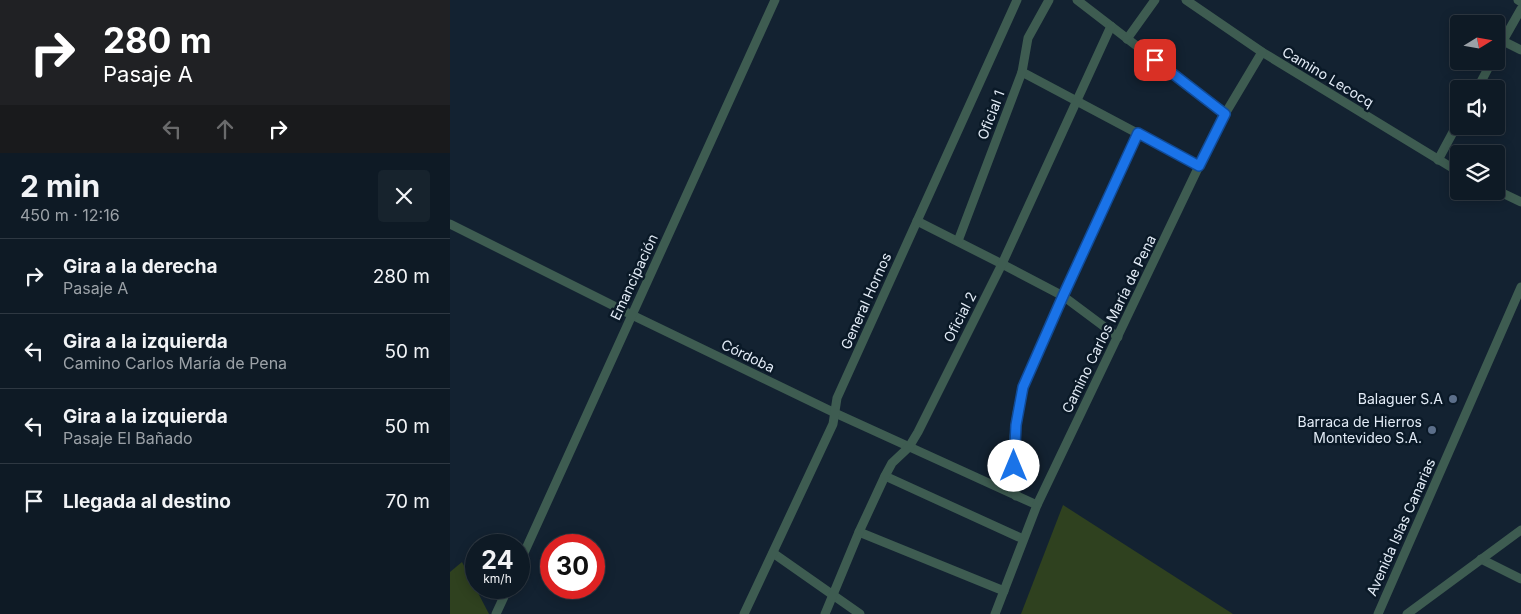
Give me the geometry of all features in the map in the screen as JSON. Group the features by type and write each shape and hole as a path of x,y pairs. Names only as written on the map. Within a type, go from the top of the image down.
{"street":[{"name":"Emancipación","path":"530,540 775,0"},
{"name":"General Hornos","path":"744,614 833,424 837,398 1017,0"},
{"name":"Oficial 1","path":"958,241 1022,72 1028,38 1049,0"},
{"path":"1077,0 1225,114"},
{"path":"1127,39 1155,0"},
{"name":"Camino Lecocq","path":"1186,0 1262,52 1450,167"},
{"path":"1505,37 1521,9"},
{"name":"Oficial 2","path":"825,614 859,532 885,476 892,463 909,447 918,432 1002,264 1111,26"},
{"path":"1505,42 1521,50"},
{"name":"Camino Carlos María de Pena","path":"995,614 1037,505 1199,166 1225,114 1262,52"},
{"path":"1022,72 1199,166"},
{"path":"1016,496 1014,444 1023,387 1138,133"},
{"path":"1438,160 1451,135"},
{"path":"1505,194 1521,202"},
{"path":"917,221 1063,296 1118,337"},
{"name":"Córdoba","path":"450,224 835,413 1037,505"},
{"name":"Avenida Islas Canarias","path":"1378,614 1521,287"},
{"path":"885,476 1023,539"},
{"path":"1407,614 1521,530"},
{"path":"859,532 1004,591"},
{"path":"773,552 860,614"},
{"path":"1481,560 1521,579"},
{"path":"496,614 503,599"}],"green space":[{"path":"1063,505 1233,614 1021,614"},
{"path":"462,562 465,568 465,599 481,599 489,614 450,614 450,572"}],"place":[{"name":"Balaguer S.A","path":"1453,399"},
{"name":"Barraca de Hierros Montevideo S.A.","path":"1432,430"}],"route":[{"path":"1014,466 1017,413 1023,387 1138,133 1199,166 1225,114 1155,60"}]}
